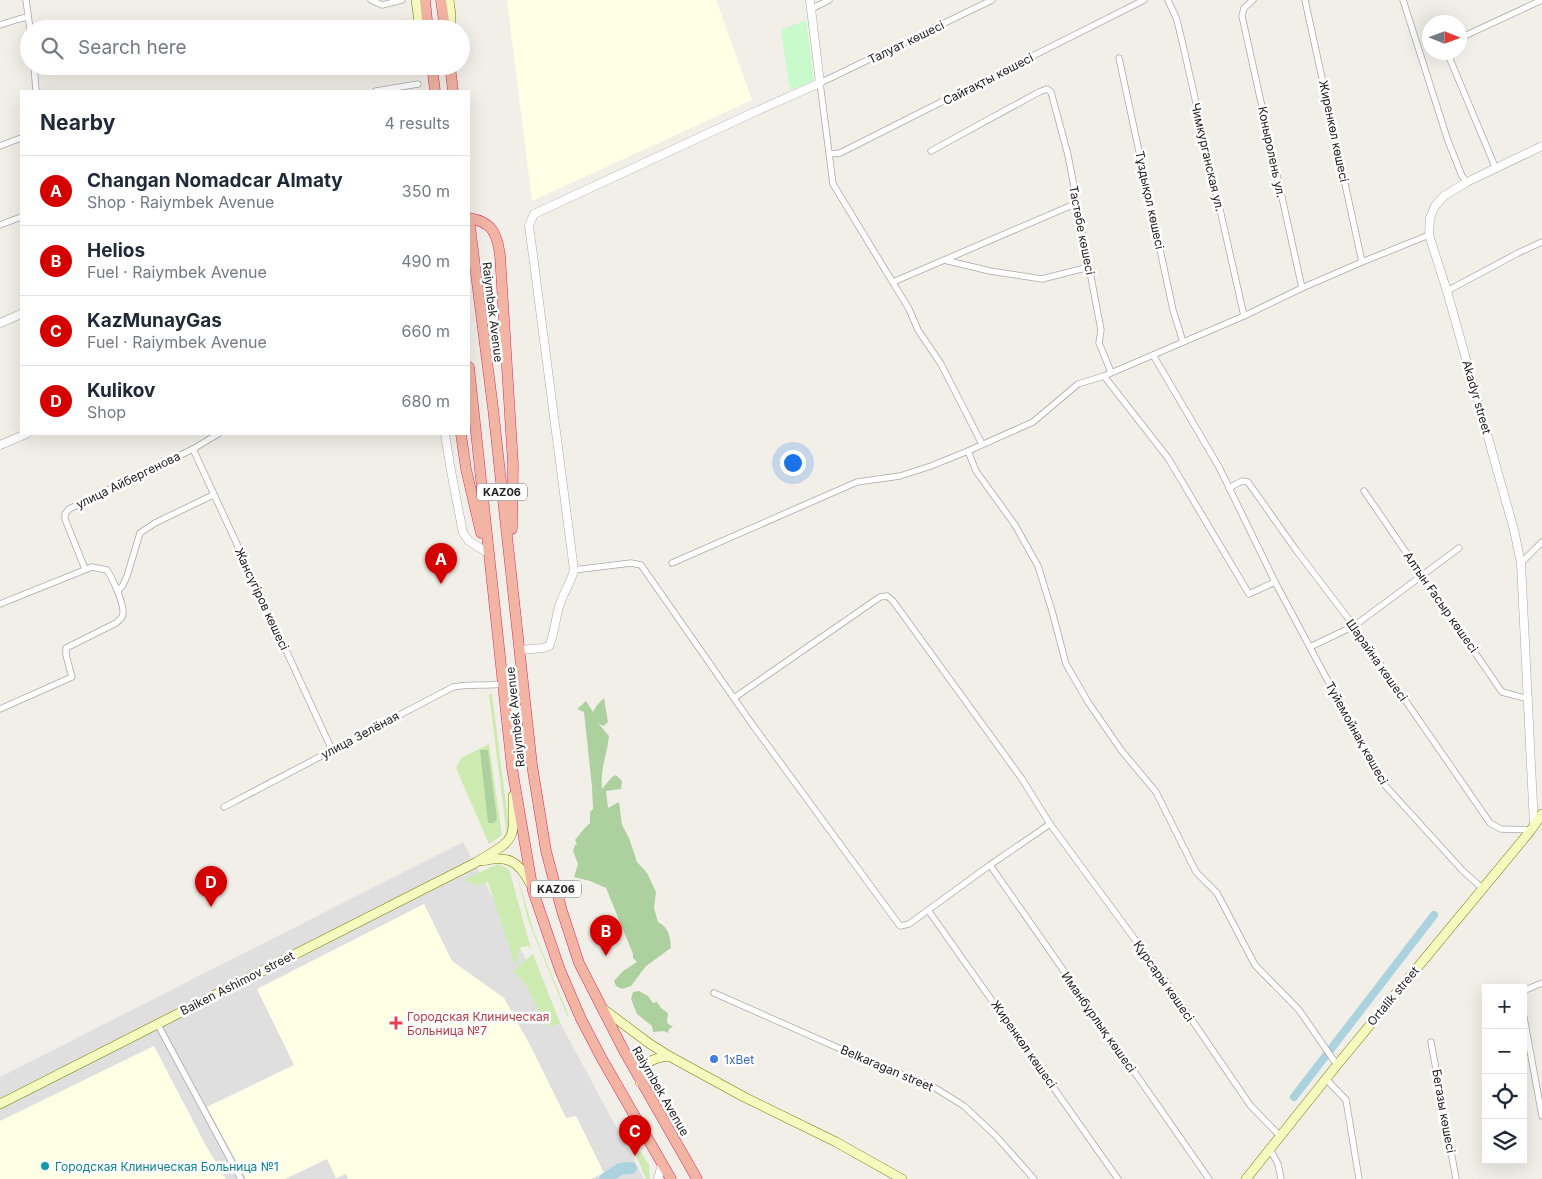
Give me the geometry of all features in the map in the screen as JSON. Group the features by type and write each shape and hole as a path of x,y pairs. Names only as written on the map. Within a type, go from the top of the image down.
{"highway":[{"path":"425,0 427,20"},
{"path":"441,0 444,20"},
{"path":"451,75 453,90"},
{"path":"470,218 480,220 490,226 498,238 513,464 512,573"},
{"name":"Raiymbek Avenue","path":"470,226 492,399 532,765 546,851 562,911 579,963 640,1082 697,1179"},
{"name":"Raiymbek Avenue","path":"470,376 512,768 534,891 560,970 581,1019 670,1179"},
{"path":"461,435 466,469 490,576"}],"main road":[{"path":"416,0 419,20"},
{"path":"449,0 451,20"},
{"path":"431,75 435,87"},
{"path":"475,863 505,844 512,837 514,824 512,768"},
{"name":"Ortalik street","path":"1246,1179 1336,1065 1542,814"},
{"path":"475,863 491,859 509,859 518,864 524,871 534,891"},
{"name":"Baiken Ashimov street","path":"0,1104 475,863"},
{"path":"600,1007 669,1056 744,1097 836,1142 902,1179"},
{"path":"640,1082 648,1062 654,1058 669,1056"}],"street":[{"path":"0,25 28,18 26,0"},
{"path":"371,0 382,5 402,0"},
{"path":"810,0 833,184 909,309 918,330 941,364 982,444"},
{"path":"811,9 829,0"},
{"name":"Талуат көшесі","path":"820,83 992,0"},
{"name":"Сайғақты көшесі","path":"830,154 840,153 859,144 1144,0"},
{"name":"Чимкурганская ул.","path":"1168,0 1177,20 1244,316"},
{"name":"Коныролень ул.","path":"1253,0 1244,8 1242,16 1302,288"},
{"name":"Жиренкөл көшесі","path":"1305,0 1362,262"},
{"path":"1403,0 1448,140 1462,176 1467,182"},
{"path":"1467,35 1542,0"},
{"name":"Тұздықол көшесі","path":"1119,58 1173,310 1183,342"},
{"path":"1450,60 1496,169"},
{"path":"35,75 36,90"},
{"path":"520,650 549,646 553,637 561,601 574,570 529,225 534,214 820,83"},
{"path":"382,90 418,84"},
{"name":"Тастөбе көшесі","path":"931,151 1039,92 1047,90 1051,92 1054,98 1077,202 1101,330 1099,343 1111,372"},
{"path":"0,146 20,138"},
{"name":"Akadyr street","path":"1532,828 1521,563 1514,530 1447,291 1429,235 1430,218 1435,206 1444,196 1467,182 1542,146"},
{"path":"893,282 1077,202"},
{"path":"0,225 20,217"},
{"path":"672,563 857,482 900,476 968,451 1033,422 1078,384 1104,376 1244,316 1302,288 1429,235"},
{"path":"1447,291 1542,242"},
{"path":"944,260 990,271 1042,279 1089,267"},
{"path":"0,324 20,314"},
{"name":"Түйемойнақ көшесі","path":"1153,355 1188,412 1251,529 1275,582 1382,782 1462,871 1482,888"},
{"path":"1104,376 1168,458 1249,594 1275,582"},
{"path":"0,445 24,435"},
{"name":"улица Айбергенова","path":"85,569 65,519 65,514 69,509 216,435"},
{"path":"445,435 450,471 463,532 469,541 485,551"},
{"name":"Жансүгіров көшесі","path":"193,448 332,750"},
{"path":"968,451 976,471 1015,526 1038,566 1066,664 1088,702 1121,750 1156,792 1196,872 1217,893 1255,965 1299,1010 1336,1065"},
{"path":"450,471 466,469"},
{"name":"Шарайна көшесі","path":"1229,488 1242,481 1248,482 1296,550 1354,626 1490,823 1501,829 1532,828"},
{"name":"Алтын Ғасыр көшесі","path":"1364,491 1502,692 1528,699"},
{"path":"118,591 127,576 140,533 155,522 213,495"},
{"path":"1521,563 1542,542"},
{"path":"1310,647 1354,626 1459,548"},
{"path":"574,570 631,563 641,565 897,925 909,924 1050,824"},
{"path":"0,604 92,567 107,570 118,591 123,614 122,619 66,648 72,677 0,709"},
{"name":"Құрсары көшесі","path":"734,698 880,598 887,596 893,601 1022,779 1050,824 1164,979 1250,1105 1280,1136"},
{"name":"улица Зелёная","path":"224,807 453,687 502,684"},
{"name":"Иманбұрлық көшесі","path":"990,865 1209,1179"},
{"name":"Жиренкөл көшесі","path":"928,910 1118,1179"},
{"path":"1527,989 1542,983"},
{"name":"Belkaragan street","path":"714,993 861,1058 932,1086 964,1106 996,1136 1034,1179"},
{"path":"157,1023 241,1179"},
{"path":"1526,1029 1542,1116"},
{"name":"Бегазы көшесі","path":"1431,1042 1456,1179"},
{"path":"1326,1078 1346,1100 1359,1179"},
{"path":"1270,1149 1278,1164 1281,1179"},
{"path":"658,1179 662,1164"}],"shaded area":[{"path":"507,0 716,0 752,100 532,201"},
{"path":"463,842 644,1179 0,1179 0,1077"},
{"name":"Городская Клиническая Больница №7","path":"424,904 452,961 504,998 566,1118 576,1116 604,1173 591,1179 348,1179 346,1174 336,1178 327,1159 285,1179 246,1179 207,1107 294,1065 257,989"},
{"path":"154,1046 205,1144 226,1179 0,1179 0,1121"}],"green space":[{"path":"806,20 814,81 790,90 781,30"},
{"path":"492,694 509,827 507,836 489,695"},
{"path":"604,698 608,722 603,726 598,723 609,736 603,768 602,789 616,775 622,781 621,789 606,791 608,808 619,802 622,825 629,838 637,862 647,873 656,892 654,908 658,922 665,927 668,933 671,948 646,966 631,986 622,989 616,986 614,981 623,971 637,962 633,958 606,888 574,877 578,864 573,851 577,844 575,840 590,823 590,812 593,809 584,712 577,709 586,701 593,712"},
{"path":"489,744 502,835 489,844 456,768 461,758"},
{"path":"480,750 488,750 497,819 494,823 488,823"},
{"path":"498,864 509,869 531,949 528,946 521,947 518,953 519,960 515,964 488,882 479,886 463,880"},
{"path":"515,868 534,932 568,1018 528,920"},
{"path":"533,954 560,1023 550,1027 538,1011 527,986 513,971"},
{"path":"639,991 648,996 653,1003 657,1002 668,1013 667,1023 673,1027 669,1029 668,1033 664,1031 653,1032 652,1026 637,1014 631,999 633,992"},
{"path":"628,1133 649,1165 650,1179 646,1179 633,1148 620,1137"}],"waterway":[{"path":"1294,1097 1434,915"},
{"path":"605,1179 620,1169 631,1168"}],"place":[{"name":"Changan Nomadcar Almaty","path":"441,584"},
{"name":"Kulikov","path":"211,907"},
{"name":"Helios","path":"606,956"},
{"name":"Городская Клиническая Больница №7","path":"396,1023"},
{"name":"1xBet","path":"714,1059"},
{"name":"KazMunayGas","path":"635,1156"},
{"name":"Городская Клиническая Больница №1","path":"45,1166"}]}
